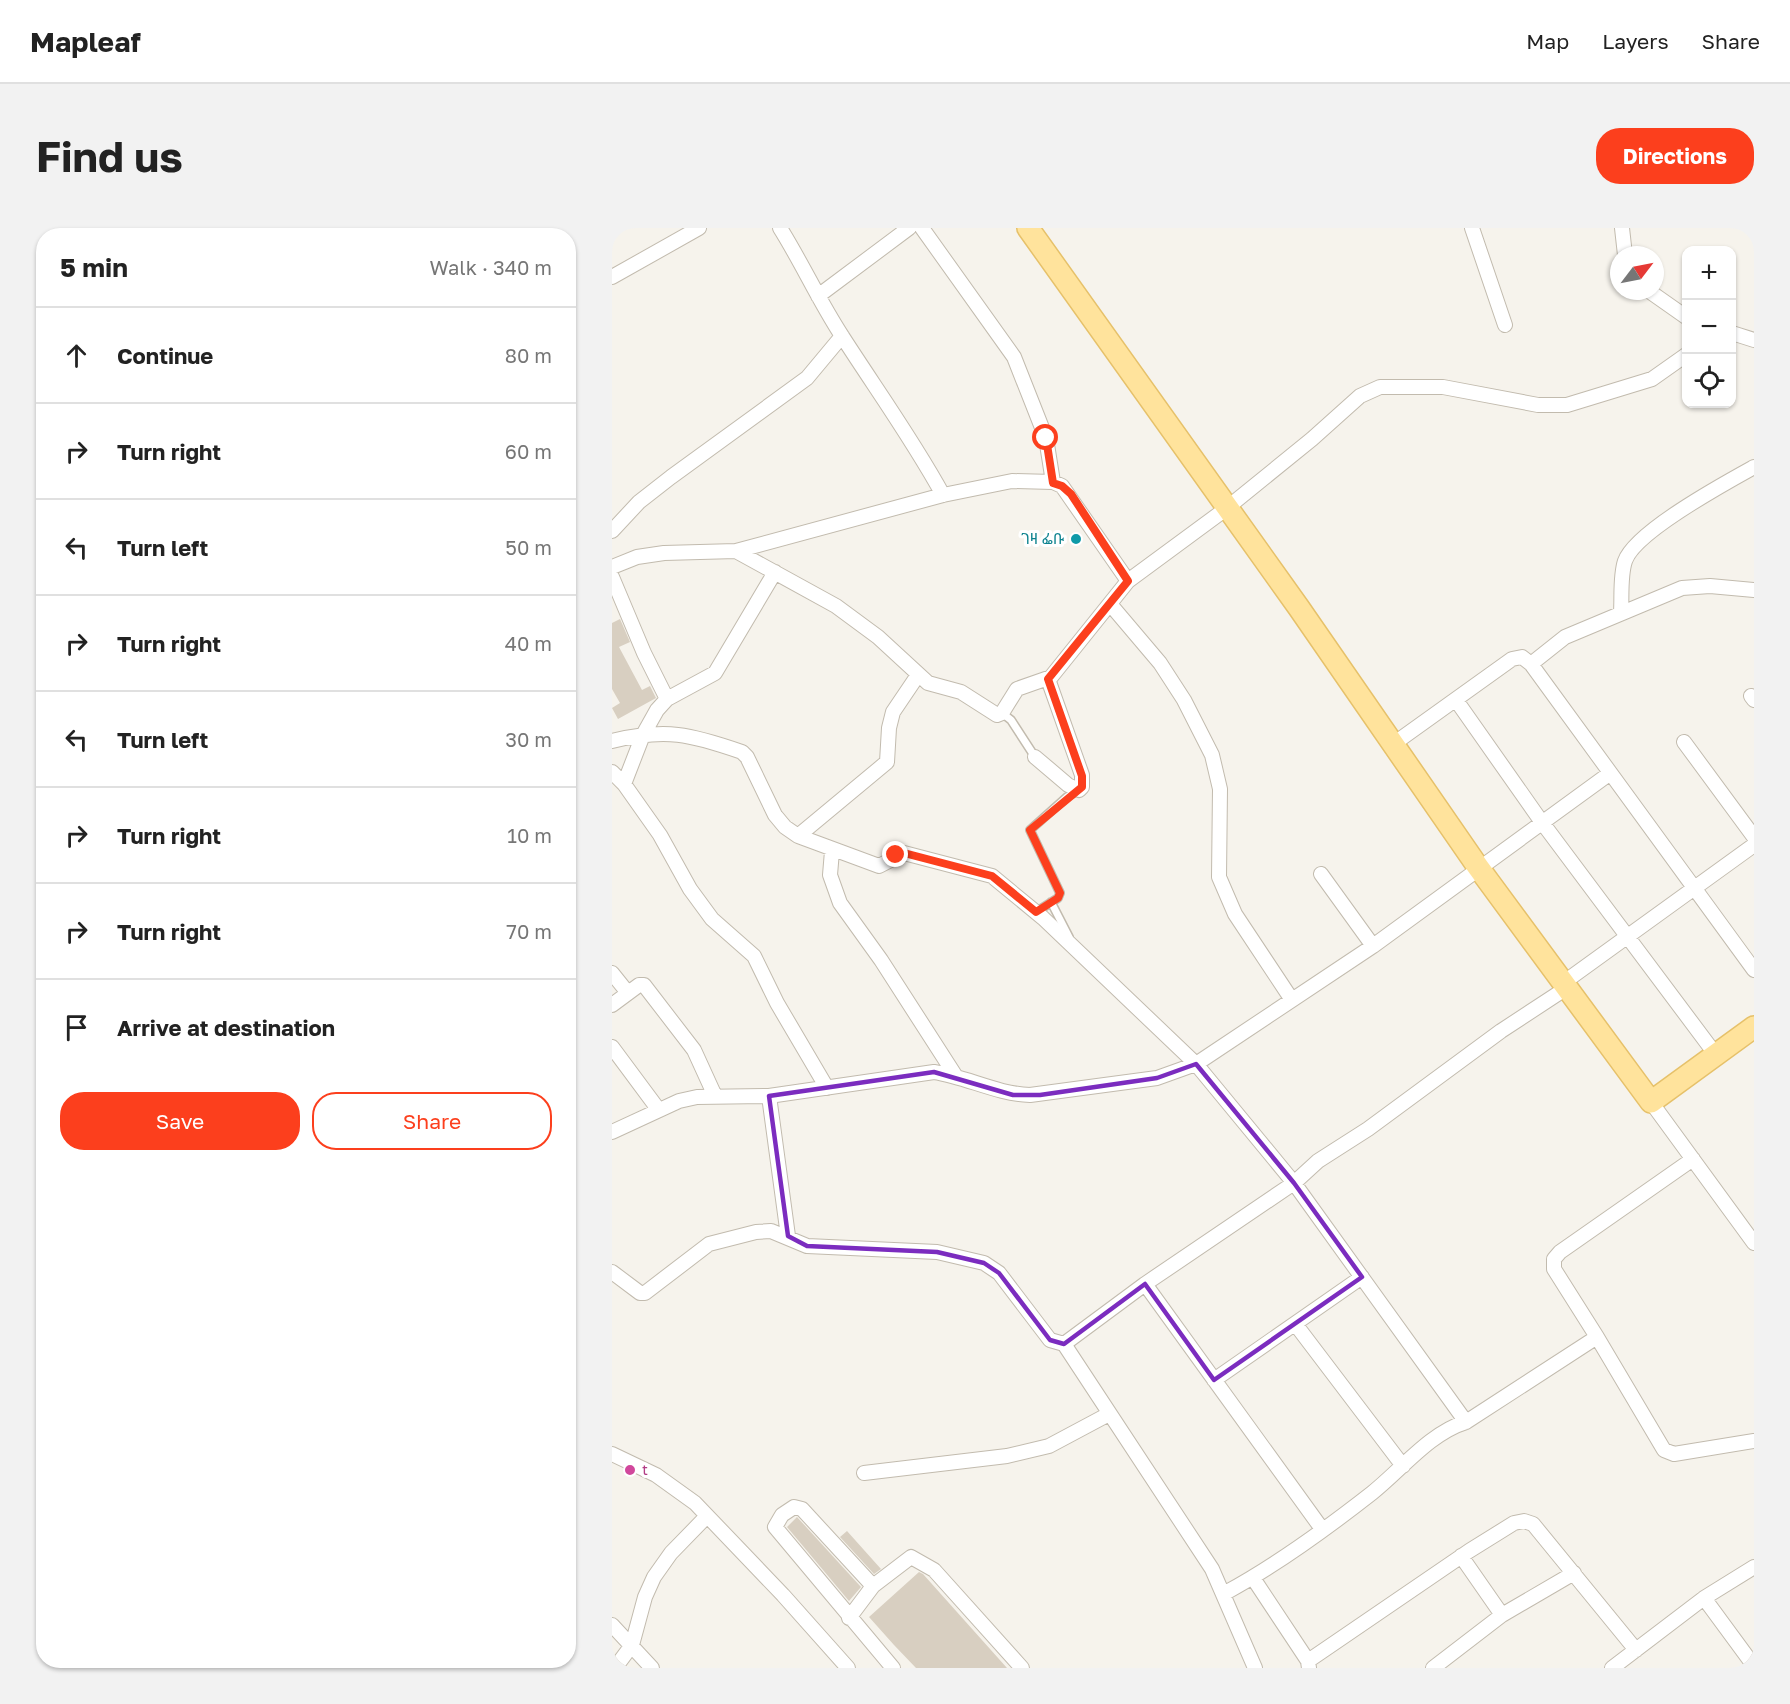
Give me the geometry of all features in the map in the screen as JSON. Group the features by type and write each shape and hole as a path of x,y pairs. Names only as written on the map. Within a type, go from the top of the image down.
{"main road":[{"path":"1028,228 1478,867 1651,1102 1754,1027"}],"street":[{"path":"612,277 699,228"},
{"path":"780,228 842,336 915,445 943,495"},
{"path":"818,296 909,228"},
{"path":"922,228 1014,357 1046,438 1053,483"},
{"path":"1472,228 1505,325"},
{"path":"1622,228 1624,246"},
{"path":"1662,300 1682,314"},
{"path":"1736,335 1754,340"},
{"path":"612,531 639,502 663,483 807,378 842,336"},
{"path":"736,551 799,584 853,618 878,637 918,675 935,686 961,692 992,714 1002,713 1017,689 1048,679 1128,581 1227,508 1312,439 1360,396 1380,387 1443,387 1538,405 1567,405 1652,379 1682,358"},
{"path":"1621,612 1625,561 1641,538 1714,489 1754,467"},
{"path":"612,567 637,557 664,552 736,551 943,495 1012,481 1053,483 1062,486 1071,494 1128,581"},
{"path":"624,784 643,735 657,710 667,699 715,673 775,572"},
{"path":"612,577 644,653 667,699"},
{"path":"1531,664 1565,637 1682,588 1710,586 1754,590"},
{"path":"1110,604 1160,663 1184,700 1212,755 1220,789 1219,877 1235,914 1292,1000"},
{"path":"1392,745 1512,659 1522,657 1531,664 1754,970"},
{"path":"798,836 887,762 889,728 893,712 918,675"},
{"path":"1035,757 1068,785 1079,790 1082,787 1082,776 1048,679"},
{"path":"1456,700 1541,821 1716,1054"},
{"path":"612,741 643,735 680,733 742,752 747,757 775,814 798,836 879,866 904,853 992,876 1074,947 1196,1064 1294,1183 1467,1422"},
{"path":"1684,742 1754,837"},
{"path":"612,772 624,784 660,835 690,889 712,919 754,956 777,1003 827,1088"},
{"path":"612,1132 679,1101 715,1096 769,1096 934,1072 955,1076 1013,1095 1030,1095 1157,1078 1196,1064 1372,946 1541,821 1609,774"},
{"path":"1064,1344 1145,1284 1294,1183 1318,1161 1368,1129 1564,986 1627,935 1754,845"},
{"path":"832,850 830,875 840,903 893,977 955,1076"},
{"path":"1321,874 1372,946"},
{"path":"612,973 628,993"},
{"path":"612,1005 639,985 644,985 694,1050 715,1096"},
{"path":"612,1047 658,1109"},
{"path":"769,1096 788,1236"},
{"path":"1651,1102 1754,1242"},
{"path":"1693,1159 1560,1252 1554,1259 1554,1269 1664,1450 1674,1454 1754,1441"},
{"path":"612,1272 640,1293 645,1293 709,1244 756,1232 771,1231 788,1236 807,1246 937,1252 984,1263 999,1273 1050,1340 1064,1344 1212,1569 1225,1593 1255,1668"},
{"path":"1214,1380 1296,1325 1362,1276"},
{"path":"1145,1284 1322,1529"},
{"path":"1296,1325 1403,1466"},
{"path":"1225,1593 1253,1578 1322,1529 1446,1430 1467,1422 1597,1337"},
{"path":"864,1473 1007,1456 1049,1446 1109,1414"},
{"path":"612,1454 673,1486 707,1516 783,1595 848,1668"},
{"path":"873,1586 802,1509 794,1507 777,1521 775,1527 893,1668"},
{"path":"615,1668 632,1646 645,1597 654,1576 671,1553 707,1516"},
{"path":"1253,1578 1309,1665 1461,1556 1514,1523 1524,1521 1533,1524 1636,1650"},
{"path":"1461,1556 1502,1615"},
{"path":"849,1618 873,1586 911,1557 934,1570 1022,1668"},
{"path":"1612,1668 1704,1598 1754,1567"},
{"path":"1433,1668 1502,1615 1574,1573"},
{"path":"1704,1598 1754,1666"},
{"path":"612,1626 652,1668"}],"lane":[{"path":"1002,713 1011,720 1035,757"},
{"path":"1036,912 1060,893 1030,830 1067,797 1079,790"},
{"path":"1051,902 1074,947"}],"highlighted area":[{"path":"1196,1064 1294,1183 1362,1277 1214,1380 1145,1284 1064,1344 1050,1340 999,1273 984,1263 937,1252 807,1246 788,1236 769,1096 934,1072 1013,1095 1040,1095 1157,1078"}],"building":[{"path":"620,619 630,642 619,647 642,690 650,686 656,698 618,719 612,708 620,703 612,689 612,623"},
{"path":"797,1517 861,1587 849,1601 787,1527"},
{"path":"847,1531 881,1569 874,1574 840,1537"},
{"path":"919,1572 1007,1668 916,1668 894,1645 869,1617"}],"place":[{"name":"ገዛ ፌቡ","path":"1076,539"},
{"name":"t","path":"630,1470"}],"route":[{"path":"896,855 904,853 992,876 1036,912 1058,898 1060,893 1030,835 1030,830 1067,797 1082,787 1082,776 1058,702 1048,679 1128,581 1071,494 1062,486 1053,483 1046,438"}]}
